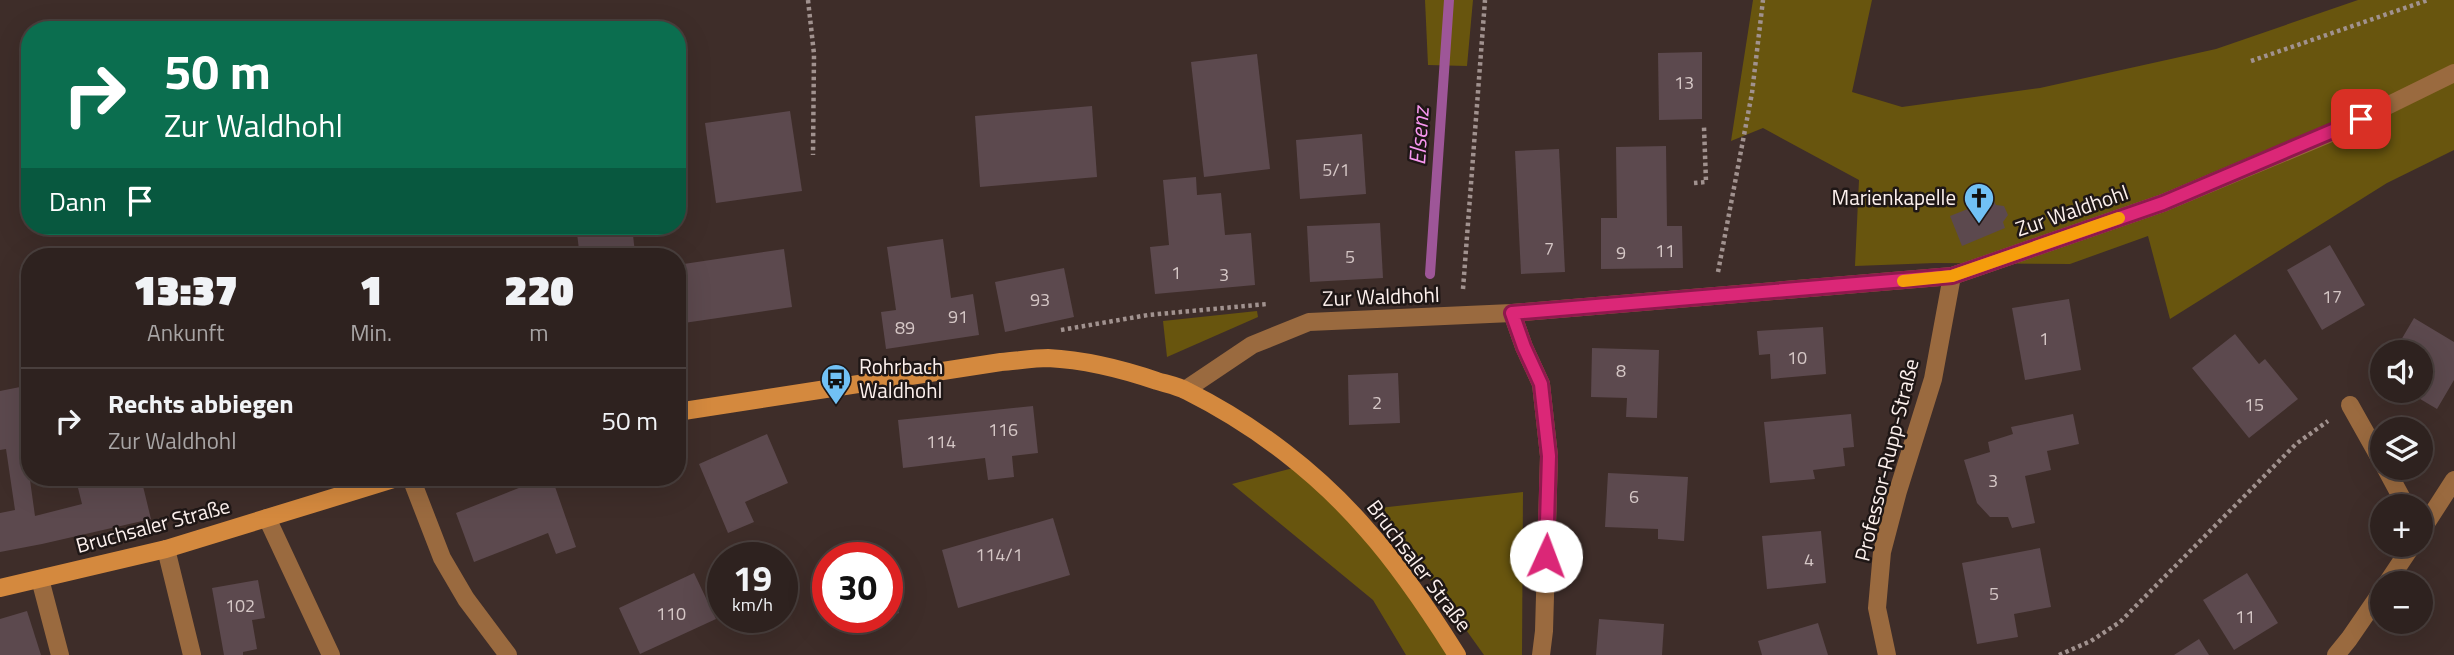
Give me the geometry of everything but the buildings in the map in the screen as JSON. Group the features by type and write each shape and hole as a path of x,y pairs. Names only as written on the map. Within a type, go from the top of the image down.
{"main road":[{"name":"Bruchsaler Straße","path":"686,411 1001,362 1045,358 1082,361 1126,370 1185,390 1267,440 1329,490 1368,530 1425,605 1457,655"},
{"name":"Bruchsaler Straße","path":"0,588 166,549 371,486"}],"street":[{"name":"Zur Waldhohl","path":"1185,390 1252,345 1309,322 1512,313 1952,276 2163,203 2338,130 2454,73"},
{"name":"Professor-Rupp-Straße","path":"1887,655 1877,608 1882,552 1933,379 1952,276"},
{"path":"1512,313 1541,384 1549,456 1541,655"},
{"path":"2350,405 2370,441"},
{"path":"2433,512 2454,480"},
{"path":"414,486 442,558 466,599 508,655"},
{"path":"267,518 331,655"},
{"path":"166,549 192,655"},
{"path":"40,579 60,655"},
{"path":"2336,655 2370,608"}],"path":[{"path":"808,0 814,54 813,155"},
{"path":"1461,316 1485,0"},
{"path":"1713,298 1752,93 1763,0"},
{"path":"2251,61 2427,0"},
{"path":"1694,183 1706,183 1704,127"},
{"path":"1053,332 1148,315 1268,304"},
{"path":"2059,655 2091,641 2120,622 2296,444 2350,405"}],"shaded area":[{"path":"1425,0 1473,0 1467,66 1428,65"},
{"path":"1753,0 1872,0 1852,92 1902,107 2040,88 2216,49 2358,0 2454,0 2454,150 2387,183 2170,319 2148,236 2070,264 1935,263 1855,266 1859,180 1763,128 1731,141"},
{"path":"1257,311 1258,317 1167,357 1163,321"},
{"path":"1301,466 1329,490 1457,655 1406,655 1373,600 1232,484"},
{"path":"1523,492 1522,655 1484,655 1379,508"}],"waterway":[{"name":"Elsenz","path":"1430,274 1449,0"}],"slow traffic":[{"path":"1903,281 1952,276 2119,218"}],"place":[{"name":"Marienkapelle","path":"1979,225"},
{"name":"Rohrbach Waldhohl","path":"836,406"}],"route":[{"path":"1546,556 1549,456 1541,384 1512,313 1952,276 2163,203 2361,119"}]}
